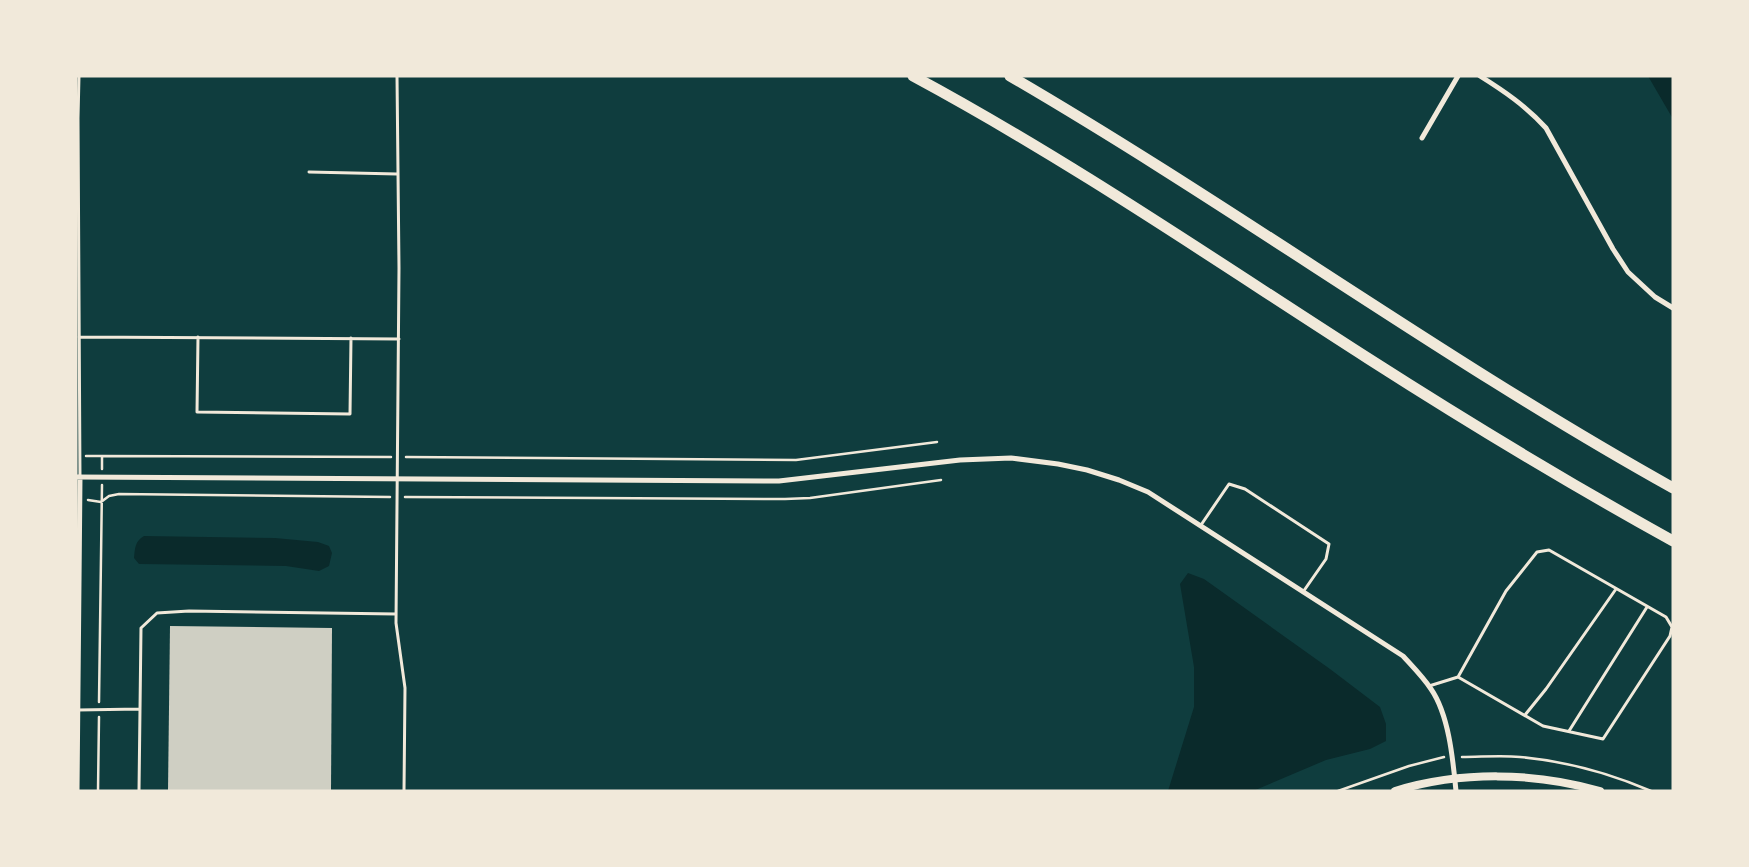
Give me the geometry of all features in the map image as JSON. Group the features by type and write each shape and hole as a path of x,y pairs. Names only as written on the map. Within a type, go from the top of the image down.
{"highway":[{"path":"913,76 1056,158 1499,440 1673,541"},
{"path":"1010,76 1097,128 1346,289 1485,376 1673,488"}],"street":[{"path":"1422,138 1458,76"},
{"path":"1480,76 1511,96 1532,113 1546,128 1613,249 1628,272 1655,297 1673,308"},
{"path":"77,791 78,477 779,481 960,460 1011,458 1087,470 1148,492 1403,656 1429,686 1441,708 1456,791"},
{"path":"1395,791 1413,785 1454,778 1509,777 1541,779 1600,791"}],"lane":[{"path":"78,477 80,456 79,76"},
{"path":"397,76 399,338 396,614 405,688 404,791"},
{"path":"309,172 397,174"},
{"path":"79,337 399,338"},
{"path":"198,338 197,412 350,414 351,338"},
{"path":"1201,525 1229,484 1245,489 1322,539 1329,544 1326,559 1303,592"},
{"path":"1429,686 1458,678 1543,726 1603,739 1670,636 1672,627 1666,617 1549,550 1537,552 1506,591 1458,678"},
{"path":"1525,716 1616,589"},
{"path":"1569,731 1647,607"},
{"path":"139,791 141,628 157,613 189,611 396,614"},
{"path":"78,710 140,709"}],"path":[{"path":"80,456 796,460 937,442"},
{"path":"98,791 102,456"},
{"path":"101,502 109,496 119,494 785,499 810,498 941,480"},
{"path":"1470,757 1518,757 1551,761 1619,778 1651,791"},
{"path":"1338,791 1365,780 1432,759"}],"water":[{"path":"1648,76 1673,76 1673,119"},
{"path":"144,536 275,538 318,542 329,546 332,553 329,566 319,571 286,566 139,564 134,558 135,548 139,540"},
{"path":"1188,573 1204,579 1380,707 1386,724 1386,741 1370,749 1326,760 1253,791 1168,791 1194,707 1194,667 1180,584"}],"building":[{"path":"170,626 332,628 331,791 168,791"}]}
